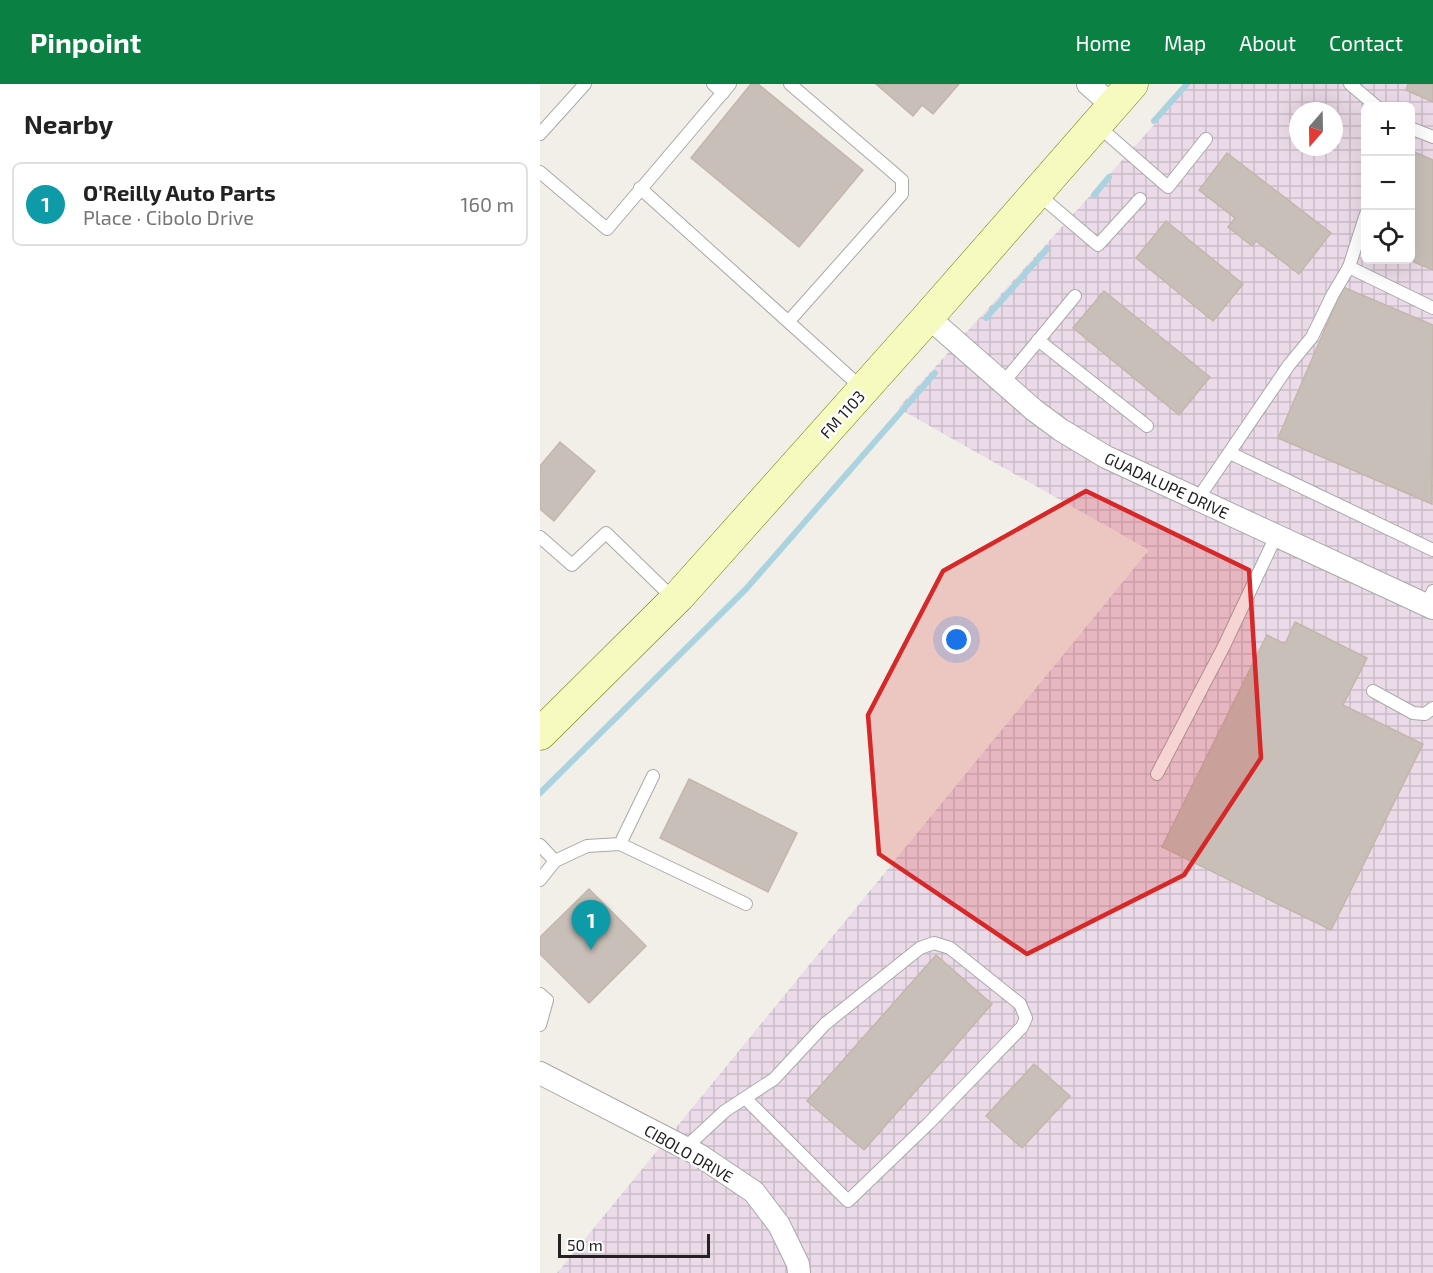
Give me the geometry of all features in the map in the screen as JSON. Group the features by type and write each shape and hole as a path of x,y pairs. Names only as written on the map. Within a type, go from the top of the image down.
{"main road":[{"name":"FM 1103","path":"540,733 675,600 1114,105"}],"street":[{"path":"1088,84 1114,105"},
{"name":"GUADALUPE DRIVE","path":"928,317 1061,430 1106,456 1276,536 1431,601"},
{"name":"CIBOLO DRIVE","path":"540,1073 685,1148 754,1192 779,1225 798,1264 799,1273"}],"lane":[{"path":"540,134 585,84"},
{"path":"540,172 607,229 727,88 712,84"},
{"path":"789,321 902,195 902,180 790,84"},
{"path":"1350,84 1371,102"},
{"path":"1114,105 1168,187 1206,139"},
{"path":"1415,130 1433,137"},
{"path":"640,188 863,390"},
{"path":"1037,193 1098,245 1140,199"},
{"path":"1197,500 1289,365 1312,337 1349,267 1361,227"},
{"path":"1349,267 1433,308"},
{"path":"1003,383 1075,296"},
{"path":"1038,340 1147,426"},
{"path":"1230,453 1433,550"},
{"path":"540,537 572,565 606,533 675,600"},
{"path":"1157,774 1224,646 1276,536"},
{"path":"1373,692 1413,713 1425,714 1433,708"},
{"path":"620,844 653,776"},
{"path":"540,880 555,861 587,846 620,844 746,904"},
{"path":"540,845 555,861"},
{"path":"685,1148 725,1111 774,1079 825,1024 920,948 934,943 950,948 1020,1004 1026,1018 1022,1027 848,1202 745,1098"},
{"path":"540,994 548,1000 540,1025"}],"highlighted area":[{"path":"1086,491 1249,570 1261,758 1184,875 1027,954 879,854 868,715 943,571"}],"shaded area":[{"path":"1191,84 1433,84 1433,1273 557,1273 1149,550 898,408"}],"building":[{"path":"751,84 758,84 863,170 799,247 691,158"},
{"path":"876,84 959,84 933,114 922,105 913,116"},
{"path":"1408,84 1433,84 1433,102 1406,90"},
{"path":"1415,152 1433,160 1433,270 1415,262"},
{"path":"1227,153 1331,233 1299,274 1256,241 1252,246 1228,227 1235,218 1199,190"},
{"path":"1166,221 1243,284 1213,321 1136,258"},
{"path":"1343,287 1433,325 1432,504 1278,438"},
{"path":"1104,291 1210,377 1179,415 1073,328"},
{"path":"560,442 595,471 554,521 540,509 540,466"},
{"path":"1295,622 1367,658 1343,705 1423,744 1331,930 1162,847 1267,635 1285,644"},
{"path":"689,779 797,833 768,892 660,838"},
{"path":"589,889 646,946 589,1003 540,954 540,937"},
{"path":"936,955 992,1004 864,1150 807,1101"},
{"path":"1034,1064 1070,1096 1022,1148 986,1116"}],"waterway":[{"path":"1154,121 1187,84"},
{"path":"1094,195 1109,177"},
{"path":"986,318 1047,249"},
{"path":"540,793 746,589 935,373"}],"place":[{"name":"O'Reilly Auto Parts","path":"591,950"}]}
